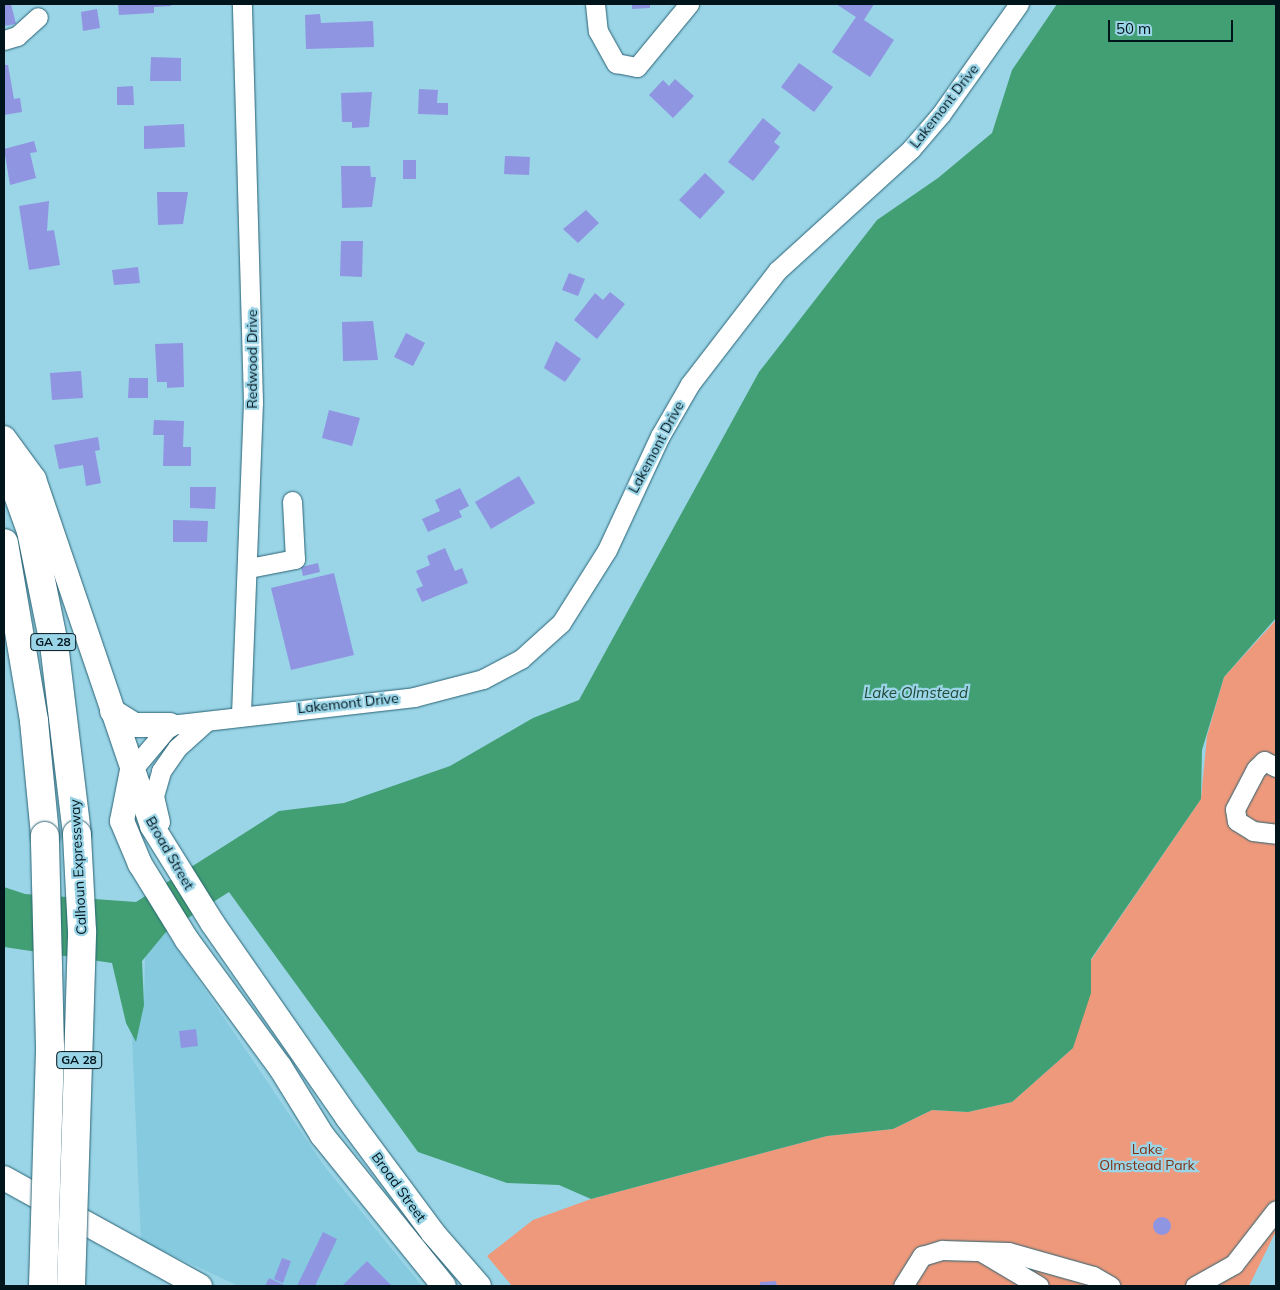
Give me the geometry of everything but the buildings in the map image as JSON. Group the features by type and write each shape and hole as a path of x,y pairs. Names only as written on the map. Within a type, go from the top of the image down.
{"highway":[{"name":"Calhoun Expressway","path":"4,456 31,531 54,644 77,834 82,931 71,1286"},
{"name":"GA 28","path":"4,543 34,721 45,836 50,1046 43,1286"}],"main road":[{"path":"4,438 34,479 132,770"},
{"path":"112,711 134,725 170,725"},
{"name":"Broad Street","path":"132,770 152,826 212,924 359,1132 479,1286"},
{"name":"Broad Street","path":"132,770 122,821 140,864 187,940 280,1067 322,1135 444,1286"},
{"path":"9,1178 200,1286"}],"street":[{"name":"Redwood Drive","path":"241,714 249,568 251,238 242,4"},
{"path":"596,4 598,31 616,64 637,67 689,4"},
{"name":"Lakemont Drive","path":"170,725 208,721 241,714 414,697 483,679 521,659 561,623 607,550 660,436 690,384 777,272 911,149 941,114 1019,4"},
{"path":"4,40 17,36 38,17"},
{"path":"249,568 295,559 292,501"},
{"name":"Lakemont Drive","path":"166,849 154,796 161,771 177,748 208,721"},
{"path":"132,770 170,725"},
{"path":"1276,767 1264,762 1256,769 1235,809 1237,821 1253,831 1276,834"},
{"path":"1195,1286 1234,1264 1276,1210"},
{"path":"902,1286 922,1256 942,1250 981,1251 1048,1262 1093,1276 1110,1286"},
{"path":"981,1251 1039,1286"}],"shaded area":[{"path":"166,932 325,1167 422,1286 239,1286 141,1241 132,1036 144,1005 145,957"}],"green space":[{"name":"Lake Olmstead Park","path":"1276,620 1276,1231 1249,1286 512,1286 487,1256 533,1220 591,1199 827,1136 893,1129 932,1110 968,1112 1012,1102 1073,1048 1091,960 1201,799 1207,736 1224,677"}],"water":[{"name":"Lake Olmstead","path":"1057,4 1276,4 1276,618 1224,677 1202,750 1201,799 1091,959 1091,993 1073,1048 1012,1102 968,1112 932,1110 893,1129 827,1136 591,1199 559,1185 507,1183 418,1152 229,892 166,932 142,961 144,1005 136,1042 126,1023 112,963 4,947 4,887 25,894 136,902 279,811 344,803 450,766 533,718 579,700 759,372 877,220 938,178 992,133 1012,70"}]}
